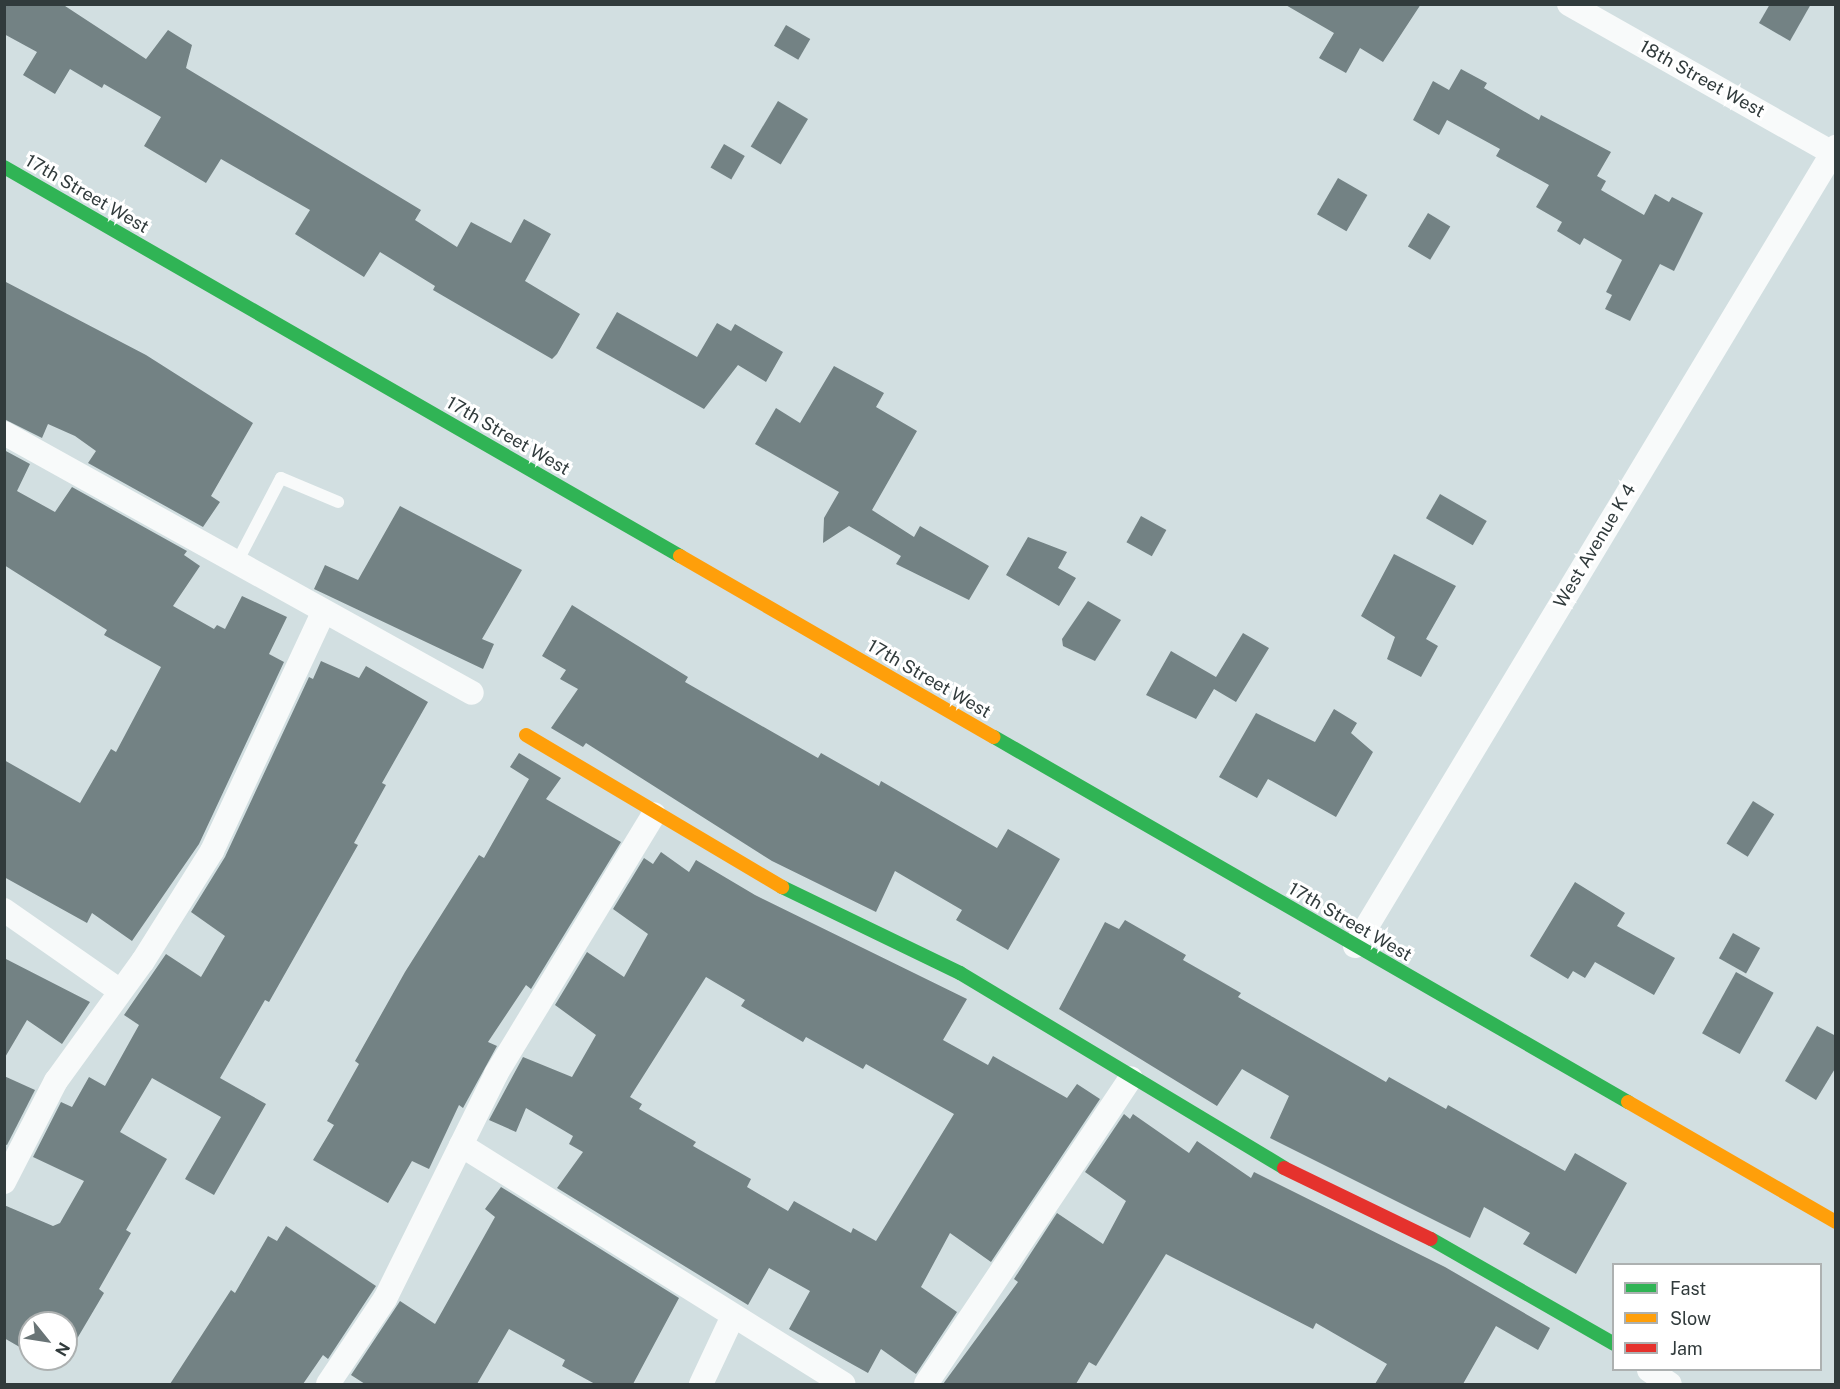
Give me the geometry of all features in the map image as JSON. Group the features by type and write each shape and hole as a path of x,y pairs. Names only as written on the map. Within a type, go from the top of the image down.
{"street":[{"name":"18th Street West","path":"1569,4 1834,151"},
{"name":"West Avenue K 4","path":"1355,946 1834,151"},
{"name":"17th Street West","path":"4,167 1836,1222"},
{"path":"4,433 323,613 472,693"},
{"path":"4,1182 56,1082 120,991 212,851 323,613"},
{"path":"526,735 763,878 960,973 1280,1166 1454,1250 1612,1343"},
{"path":"328,1384 385,1299 496,1074 654,814"},
{"path":"4,910 120,991"},
{"path":"926,1384 1131,1078"},
{"path":"461,1145 843,1384"},
{"path":"701,1384 733,1316"},
{"path":"1650,1371 1670,1384"}],"lane":[{"path":"236,564 281,478 338,502"}],"building":[{"path":"4,4 62,4 146,59 168,30 192,45 186,68 421,210 415,220 457,247 471,222 511,243 524,219 551,234 525,281 580,314 557,354 552,359 433,290 435,286 380,252 364,277 295,234 310,210 221,159 206,183 144,146 161,117 104,84 102,88 70,69 55,94 23,75 37,52 4,34"},
{"path":"1284,4 1421,4 1383,62 1360,48 1346,73 1319,58 1334,33"},
{"path":"1770,4 1811,4 1790,41 1759,23"},
{"path":"786,25 810,39 798,60 774,46"},
{"path":"1461,69 1487,83 1484,88 1539,120 1541,115 1611,152 1597,176 1606,181 1601,190 1644,215 1655,194 1669,202 1672,197 1703,213 1674,271 1660,264 1630,321 1605,309 1612,295 1606,292 1622,260 1584,238 1580,245 1557,231 1562,222 1536,207 1549,185 1496,156 1500,149 1447,120 1439,135 1413,120 1433,81 1449,90"},
{"path":"778,101 808,119 781,164 751,146"},
{"path":"724,144 745,156 731,179 710,167"},
{"path":"1338,178 1367,195 1346,231 1317,214"},
{"path":"1428,213 1450,226 1430,260 1408,246"},
{"path":"4,281 146,355 253,423 211,496 220,502 203,527 88,463 96,451 75,436 48,424 42,438 4,419"},
{"path":"617,312 697,357 717,323 731,331 735,324 783,352 766,382 738,365 704,409 596,348"},
{"path":"834,366 884,393 876,407 917,431 872,510 914,537 920,526 989,566 969,600 896,564 901,556 849,526 823,543 824,518 839,492 755,444 776,408 800,423"},
{"path":"4,450 30,464 17,491 55,512 72,487 187,551 184,555 200,566 173,606 214,629 217,625 225,629 242,596 287,617 269,654 284,662 199,844 132,941 92,913 87,923 4,877 4,760 80,803 111,749 116,752 161,667 104,635 107,630 4,565"},
{"path":"1440,494 1487,521 1473,545 1426,518"},
{"path":"400,506 522,570 482,639 494,644 483,669 314,589 325,565 358,580"},
{"path":"1141,516 1166,530 1152,556 1126,542"},
{"path":"1028,537 1067,552 1058,568 1076,578 1059,606 1006,575"},
{"path":"1394,554 1456,586 1426,639 1438,646 1421,677 1387,659 1395,637 1361,616"},
{"path":"1088,601 1121,620 1095,661 1063,646 1062,639"},
{"path":"572,605 688,677 685,682 818,758 821,753 879,786 881,781 997,848 1008,829 1060,859 1008,950 956,920 962,910 895,871 876,912 772,861 586,743 583,747 551,728 578,689 560,679 566,670 542,656"},
{"path":"1243,633 1269,648 1236,702 1214,689 1196,719 1146,695 1171,651 1216,677"},
{"path":"321,661 359,678 366,666 428,702 382,783 386,785 354,843 358,845 269,1002 265,1000 220,1078 266,1104 214,1195 185,1179 221,1117 152,1078 120,1132 167,1159 126,1230 131,1233 99,1289 104,1293 78,1337 78,1311 18,1311 18,1346 4,1338 4,1205 53,1226 60,1223 84,1181 33,1157 61,1102 72,1107 89,1077 105,1086 139,1025 124,1015 166,954 201,977 225,936 191,912 225,857 309,677 313,679"},
{"path":"1334,709 1357,723 1351,733 1373,752 1336,817 1268,779 1257,798 1219,777 1256,713 1315,742"},
{"path":"519,753 561,778 546,799 621,842 531,989 526,985 488,1042 497,1046 463,1108 459,1105 429,1169 412,1161 388,1203 313,1160 334,1125 327,1121 359,1064 355,1061 405,972 479,855 484,858 529,779 510,767"},
{"path":"1753,801 1774,814 1748,857 1727,843"},
{"path":"661,852 689,872 696,860 755,895 967,999 943,1040 988,1065 993,1056 1067,1098 1077,1084 1100,1099 991,1262 950,1233 921,1287 957,1312 916,1374 881,1349 868,1373 789,1329 810,1291 769,1268 748,1305 557,1188 583,1152 569,1144 573,1136 526,1108 516,1132 489,1120 523,1057 572,1077 596,1035 555,1005 587,952 624,977 648,934 613,909 644,858 653,864","holes":["706,977 745,1000 741,1006 803,1042 806,1037 863,1069 866,1064 954,1114 876,1241 853,1228 851,1233 794,1201 788,1211 747,1187 751,1179 693,1146 696,1142 639,1109 642,1104 630,1097"]},
{"path":"1575,882 1625,913 1617,926 1675,958 1654,995 1595,962 1585,978 1573,971 1568,979 1530,956"},
{"path":"1125,920 1186,955 1183,960 1241,993 1238,997 1386,1082 1389,1077 1446,1109 1448,1105 1565,1171 1575,1153 1627,1183 1576,1274 1523,1244 1530,1233 1484,1207 1470,1238 1270,1138 1289,1096 1242,1069 1217,1106 1059,1009 1105,922 1119,929"},
{"path":"1733,933 1760,948 1746,973 1719,958"},
{"path":"4,958 90,1002 62,1044 27,1020 4,1059"},
{"path":"1736,972 1774,993 1740,1054 1702,1033"},
{"path":"1817,1026 1836,1036 1836,1067 1816,1100 1785,1081"},
{"path":"4,1076 35,1090 7,1145 4,1144"},
{"path":"1124,1114 1130,1119 1133,1114 1189,1153 1197,1141 1251,1178 1254,1172 1445,1267 1550,1328 1538,1350 1496,1326 1463,1384 1375,1384 1387,1364 1316,1323 1313,1329 1166,1254 1096,1366 1089,1362 1076,1384 943,1384 1018,1282 1014,1279 1057,1213 1103,1244 1126,1201 1085,1172"},
{"path":"501,1187 679,1298 633,1384 595,1384 562,1366 565,1360 509,1329 477,1384 365,1384 351,1375 400,1301 435,1324 495,1217 485,1209"},
{"path":"286,1226 376,1286 328,1359 323,1355 303,1384 170,1384 231,1290 235,1293 268,1236 277,1241"}],"traffic: fast":[{"path":"4,167 680,556"},
{"path":"994,737 1628,1102"},
{"path":"782,887 960,973 1284,1168"},
{"path":"1431,1239 1612,1343"}],"traffic: slow":[{"path":"680,556 994,737"},
{"path":"526,735 782,887"},
{"path":"1628,1102 1836,1222"}],"traffic: jam":[{"path":"1284,1168 1431,1239"}]}
